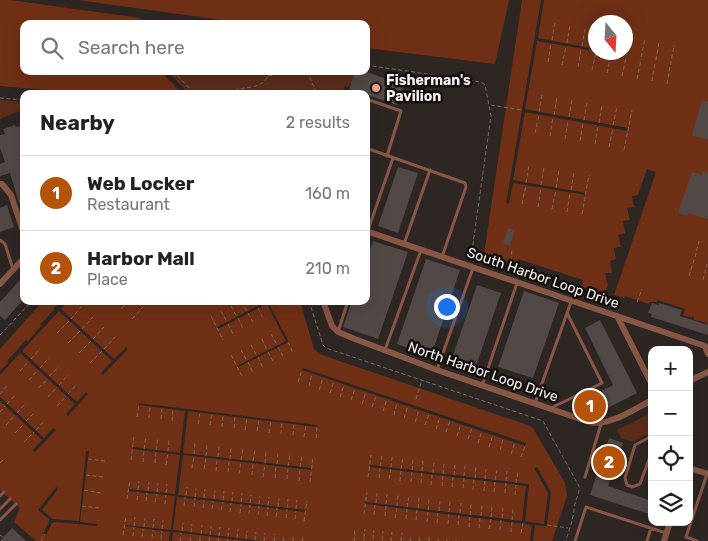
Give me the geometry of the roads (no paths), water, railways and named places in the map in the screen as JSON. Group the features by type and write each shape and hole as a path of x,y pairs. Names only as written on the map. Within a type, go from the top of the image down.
{"street":[{"path":"0,184 11,195 20,222"},
{"name":"South Harbor Loop Drive","path":"370,234 705,346 708,354"},
{"path":"0,284 20,262"},
{"path":"324,305 330,323 338,332"},
{"path":"617,316 648,377"},
{"name":"North Harbor Loop Drive","path":"338,332 482,386 589,422 601,424"},
{"path":"693,379 708,372"},
{"path":"601,424 648,402"},
{"path":"693,469 707,474"},
{"path":"664,541 669,526"}],"lane":[{"path":"370,100 401,111 386,156"},
{"path":"370,150 466,184 442,257"},
{"path":"370,224 393,158"},
{"path":"404,244 430,170"},
{"path":"0,240 5,244 13,269"},
{"path":"385,351 421,250"},
{"path":"437,370 471,267"},
{"path":"482,386 517,282"},
{"path":"535,404 571,301"},
{"path":"344,305 346,309"},
{"path":"338,332 347,305"},
{"path":"550,408 602,384 567,313"},
{"path":"585,477 601,424"},
{"path":"648,438 635,445 625,478 627,485 632,487 640,484 648,462"},
{"path":"697,541 686,537 707,474"},
{"path":"0,496 4,492"},
{"path":"0,509 10,498"},
{"path":"0,520 16,504"},
{"path":"575,541 586,507 667,533"},
{"path":"647,541 651,528"}],"place":[{"name":"Fisherman's Pavilion","path":"376,88"},
{"name":"Web Locker","path":"590,406"},
{"name":"Harbor Mall","path":"609,462"}]}
